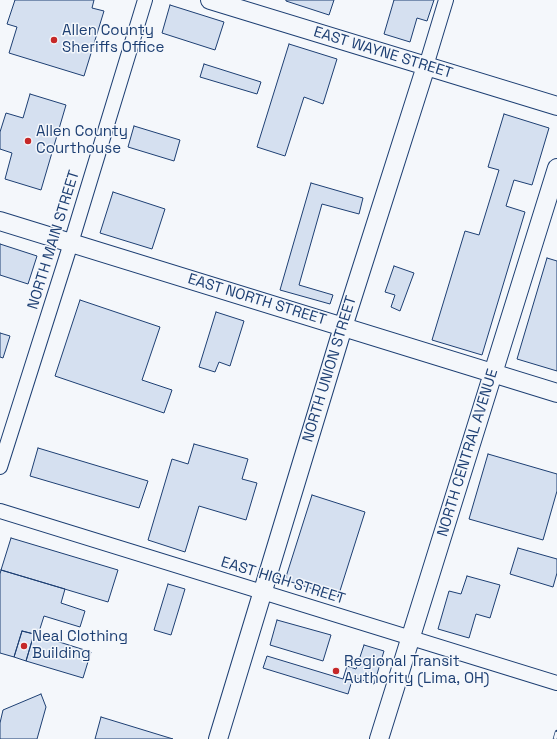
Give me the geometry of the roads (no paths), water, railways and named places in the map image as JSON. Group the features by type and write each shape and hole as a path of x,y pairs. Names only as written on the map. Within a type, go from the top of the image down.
{"main road":[{"name":"EAST WAYNE STREET","path":"210,0 557,106"},
{"name":"NORTH UNION STREET","path":"218,739 343,327 426,66"},
{"name":"NORTH CENTRAL AVENUE","path":"379,739 557,168"},
{"name":"EAST NORTH STREET","path":"0,222 557,393"}],"street":[{"name":"NORTH MAIN STREET","path":"0,467 71,243 145,0"},
{"name":"NORTH UNION STREET","path":"426,66 446,0"},
{"name":"EAST HIGH STREET","path":"0,511 557,683"}],"railway":[{"path":"555,739 557,732"}],"place":[{"name":"Allen County Sheriffs Office","path":"54,40"},
{"name":"Allen County Courthouse","path":"28,141"},
{"name":"Neal Clothing Building","path":"24,646"},
{"name":"Regional Transit Authority (Lima, OH)","path":"336,671"}]}
